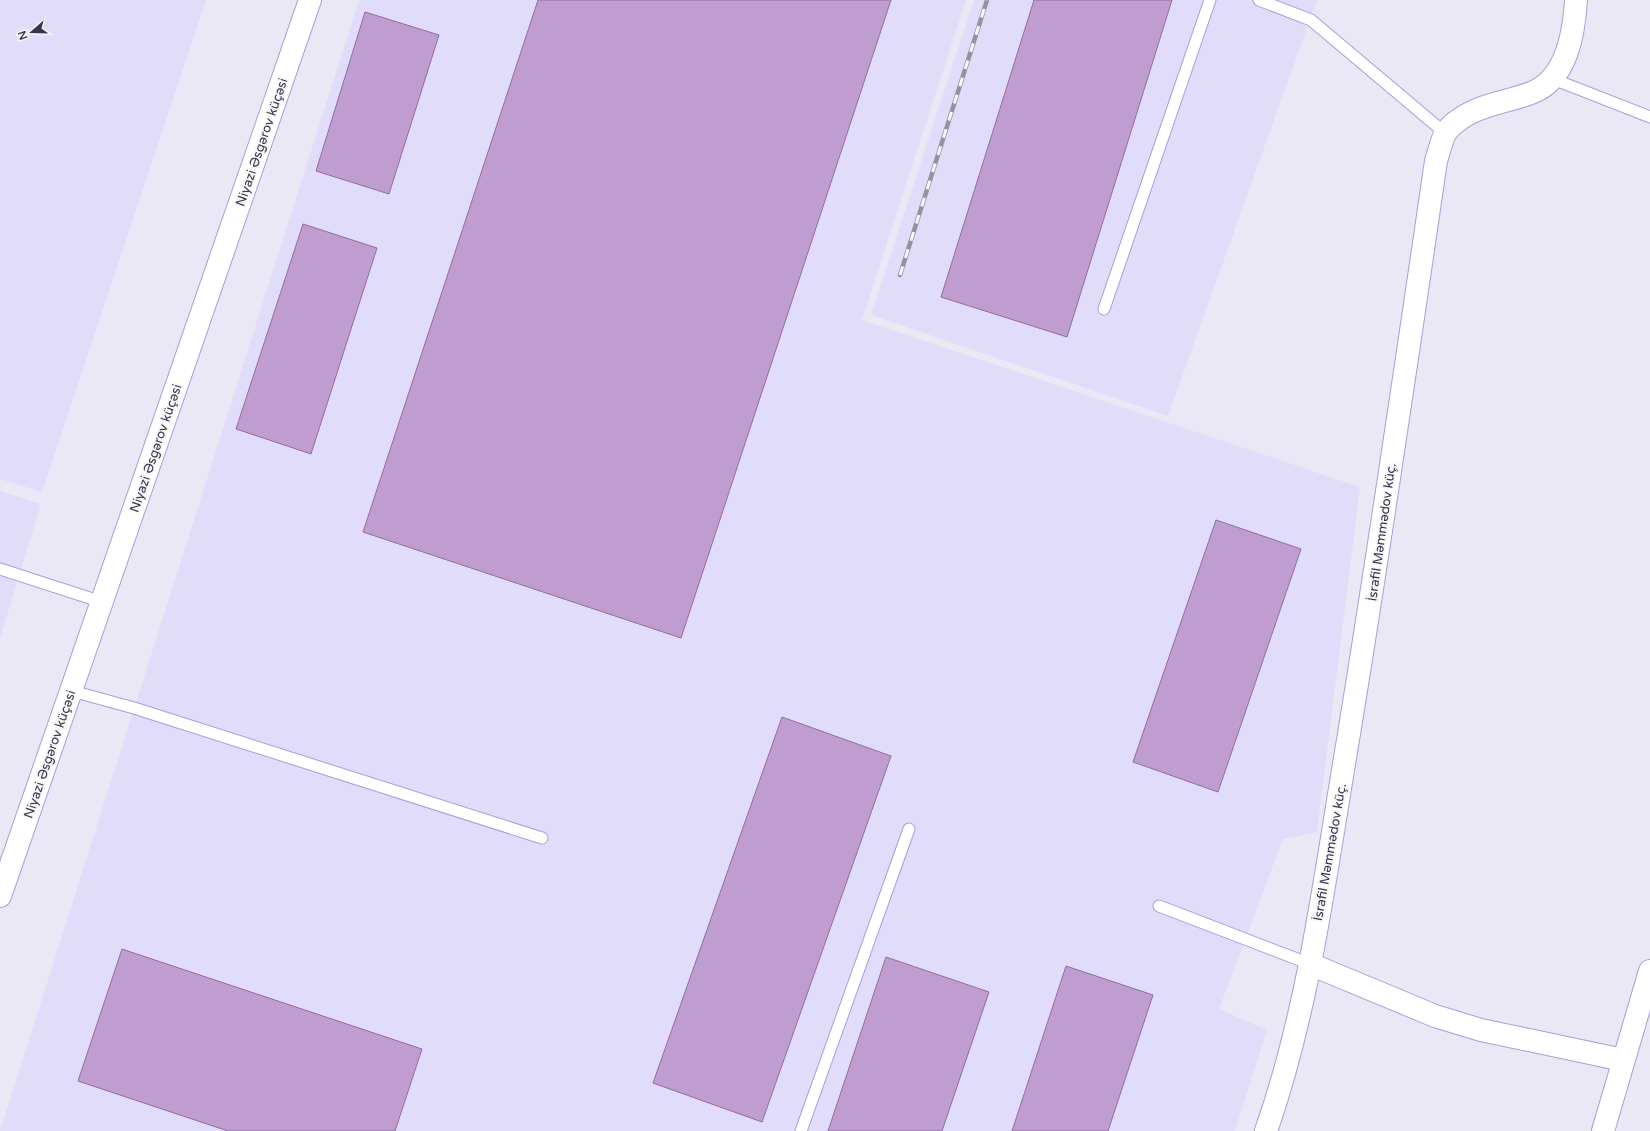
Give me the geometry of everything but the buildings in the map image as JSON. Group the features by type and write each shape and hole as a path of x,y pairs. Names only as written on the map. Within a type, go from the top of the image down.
{"street":[{"name":"Niyazi Əsgərov küçəsi","path":"0,896 310,0"},
{"name":"İsrafil Məmmədov küç.","path":"1266,1131 1291,1049 1310,964 1370,610 1436,160 1445,133 1462,117 1485,106 1533,93 1553,78 1566,55 1575,25 1576,0"},
{"path":"1310,964 1435,1016 1474,1028 1623,1060"},
{"path":"1603,1131 1650,971"}],"lane":[{"path":"1104,310 1210,0"},
{"path":"1259,0 1311,20 1445,133"},
{"path":"1553,78 1650,117"},
{"path":"0,569 102,602"},
{"path":"72,691 134,708 542,838"},
{"path":"801,1131 909,829"},
{"path":"1159,906 1310,964"}],"shaded area":[{"path":"0,0 206,0 42,492 0,479"},
{"path":"359,0 966,0 862,320 1360,487 1317,832 1283,839 1219,1009 1267,1030 1235,1131 0,1131"},
{"path":"974,0 1317,0 1168,416 871,315"},
{"path":"0,491 41,504 0,638"}],"railway":[{"path":"900,275 987,0"}]}
